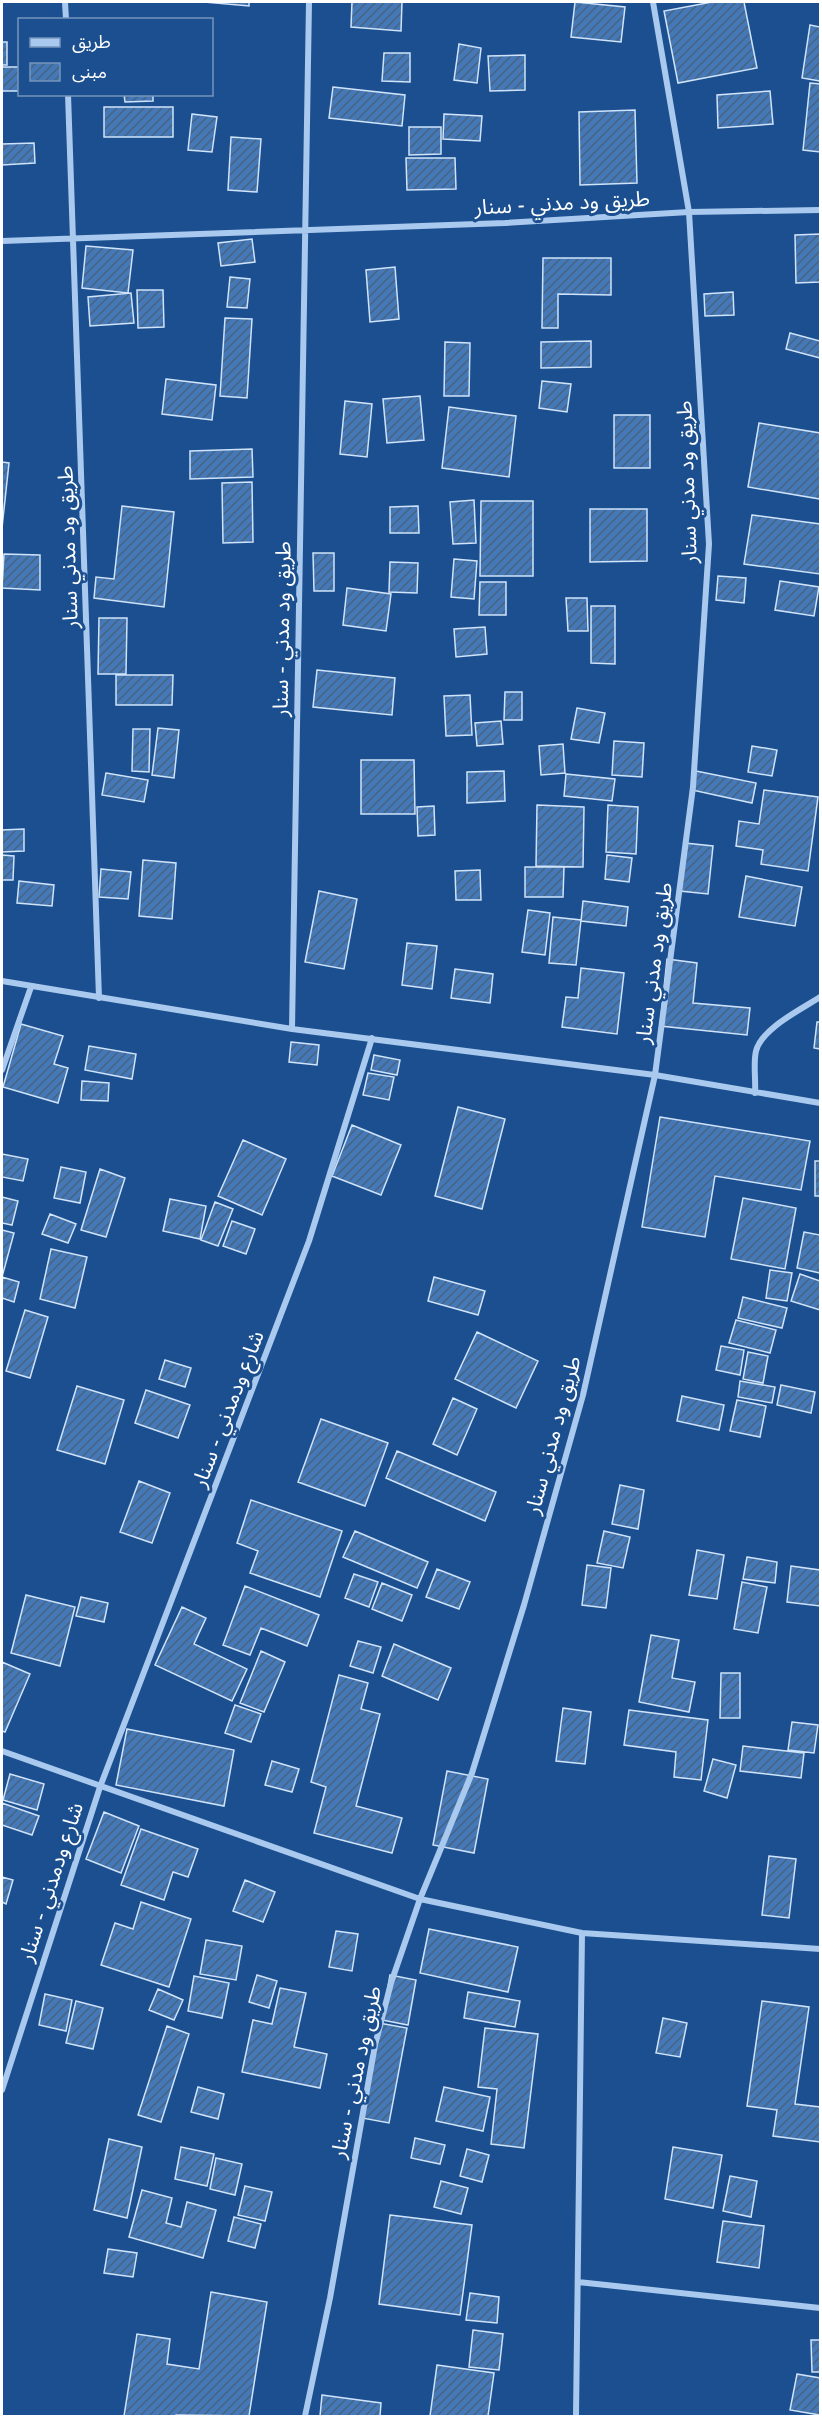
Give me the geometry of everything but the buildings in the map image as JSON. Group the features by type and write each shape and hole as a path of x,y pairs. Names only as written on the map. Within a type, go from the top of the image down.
{"street":[{"path":"65,2 66,18"},
{"name":"طريق ود مدني - سنار","path":"292,1029 309,2"},
{"name":"طريق ود مدني سنار","path":"420,1899 472,1773 580,1407 655,1075 693,787 709,544 689,212 653,2"},
{"name":"طريق ود مدني سنار","path":"68,96 99,998"},
{"name":"طريق ود مدني - سنار","path":"2,241 505,223 689,212 820,210"},
{"path":"2,981 292,1029 655,1075 820,1103"},
{"path":"2,1070 31,987"},
{"path":"755,1093 756,1050 762,1039 771,1030 820,997"},
{"name":"شارع ودمدني - سنار","path":"2,2090 100,1787 309,1241 372,1038"},
{"name":"شارع ودمدني - سنار","path":"2,1751 420,1899"},
{"path":"420,1899 582,1933 820,1949"},
{"name":"طريق ود مدني - سنار","path":"305,2416 330,2298 375,2045 391,1983 420,1899"},
{"path":"576,2416 582,1933"},
{"path":"578,2282 820,2308"}]}
